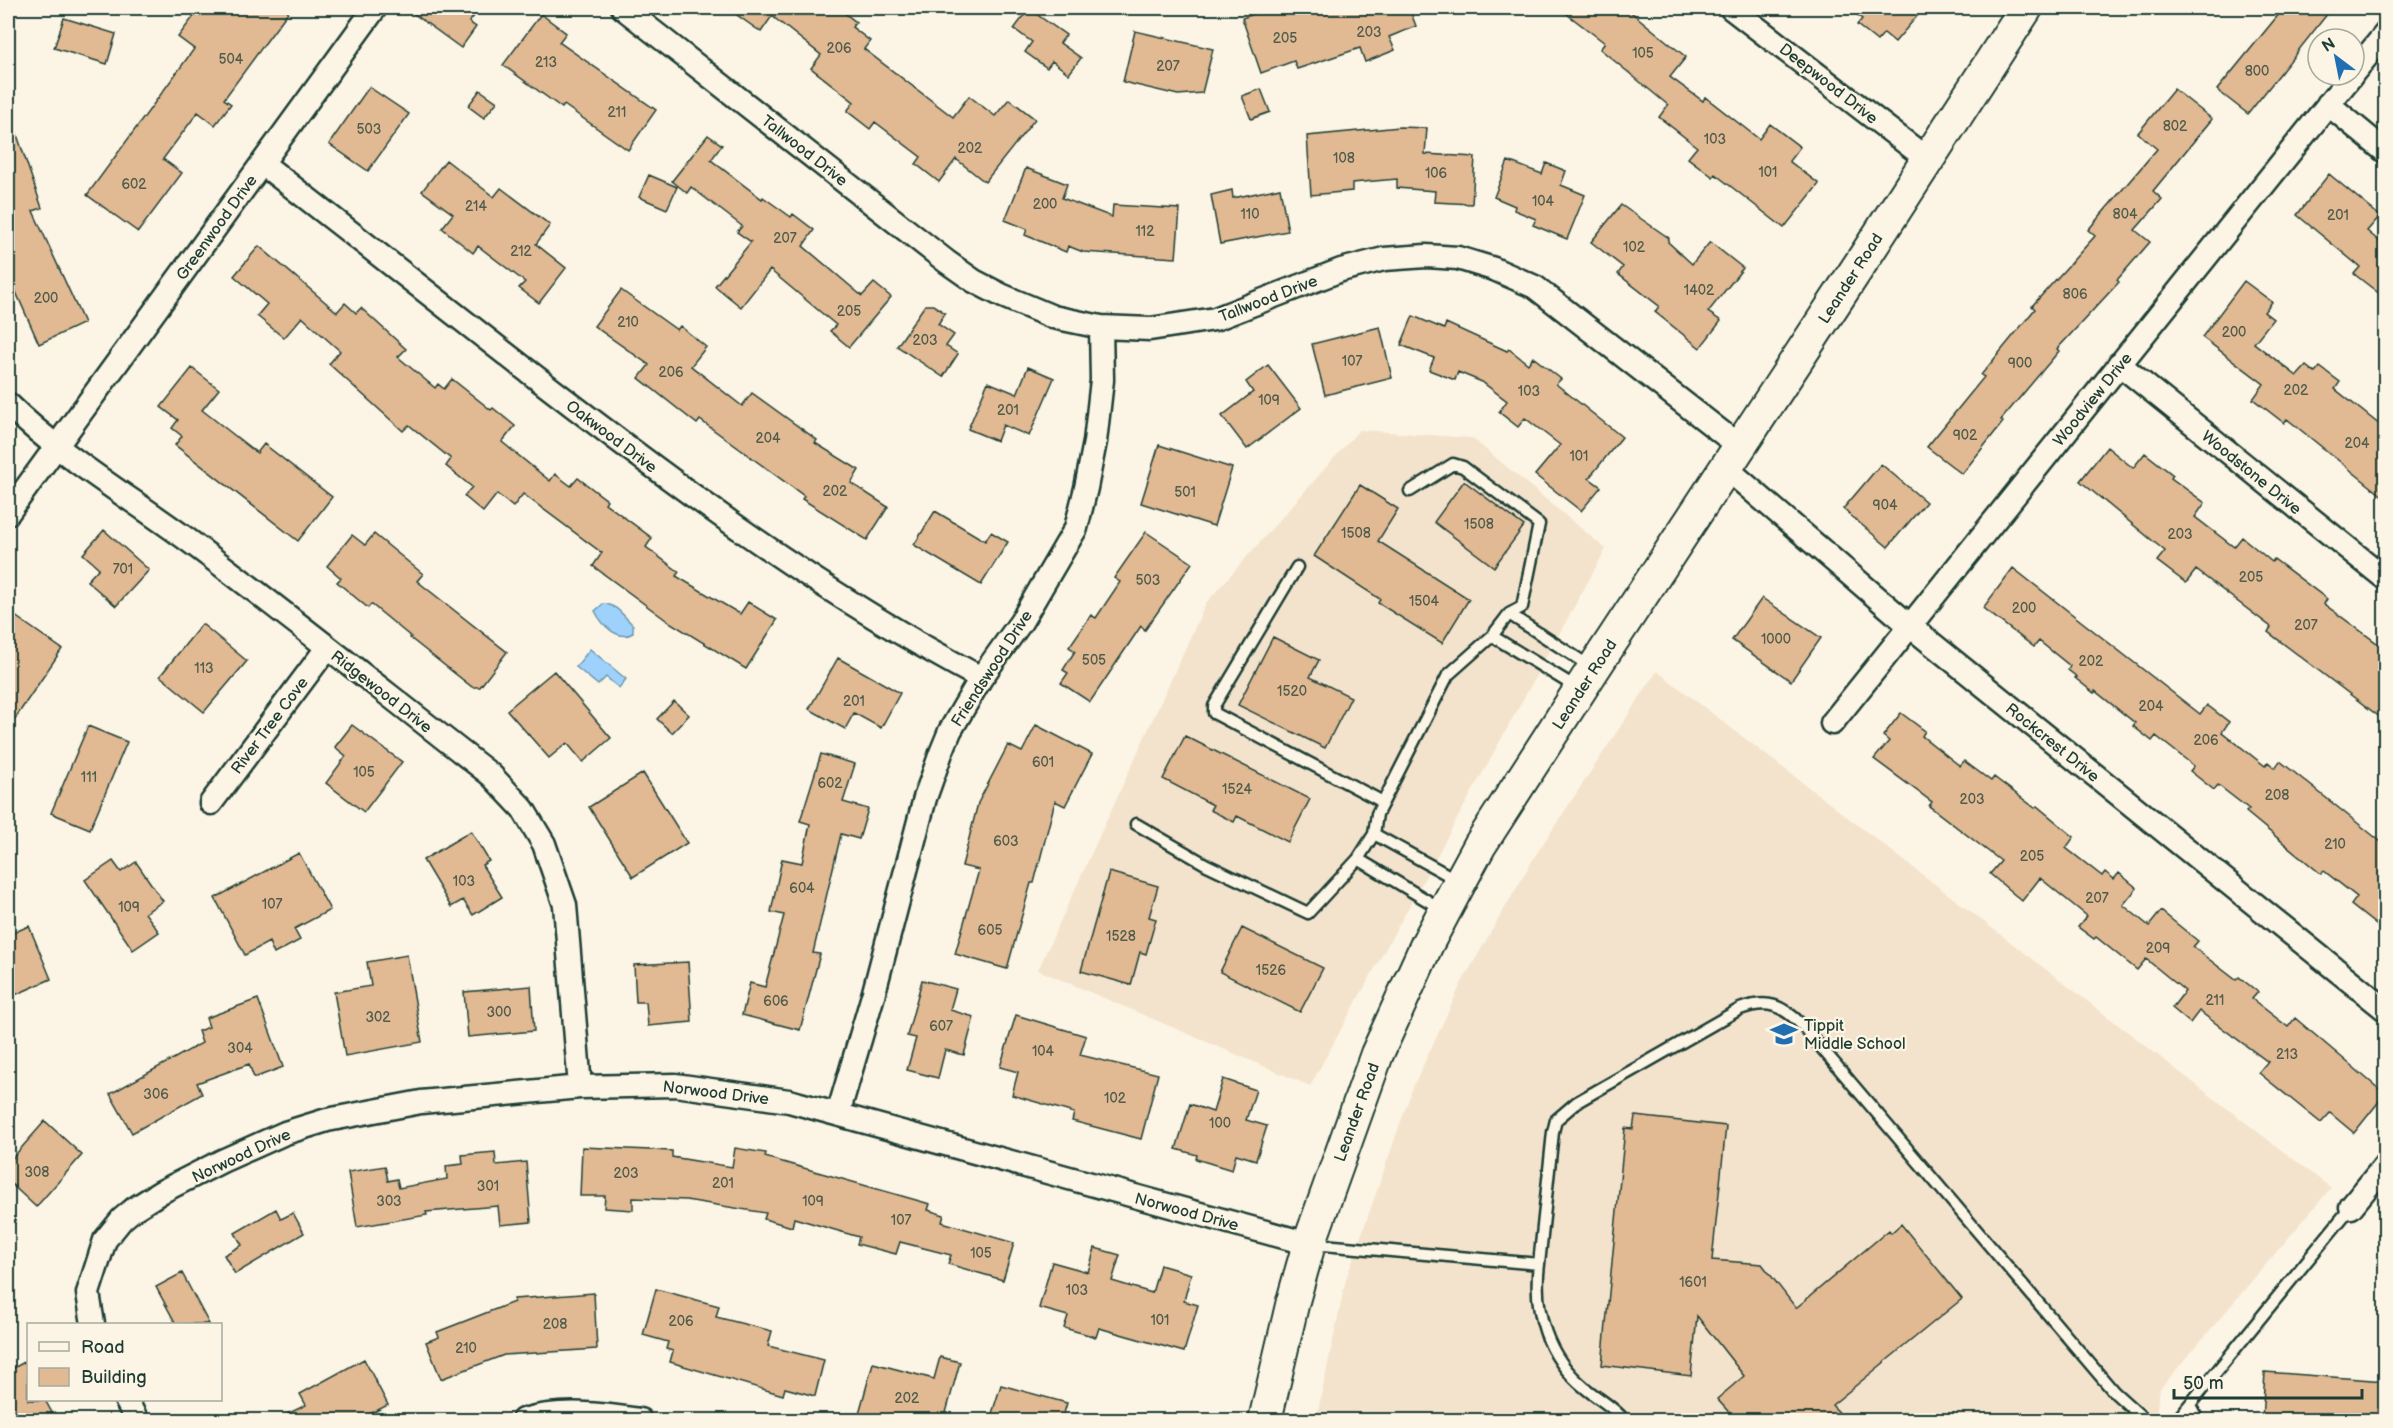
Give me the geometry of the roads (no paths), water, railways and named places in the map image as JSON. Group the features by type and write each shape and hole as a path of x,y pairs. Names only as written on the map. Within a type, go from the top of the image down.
{"main road":[{"name":"Leander Road","path":"1265,1420 1309,1244 1377,1054 1444,910 1480,845 2025,8"}],"street":[{"name":"Greenwood Drive","path":"8,513 375,8"},
{"name":"Tallwood Drive","path":"623,8 947,262 1003,296 1053,317 1101,327 1150,328 1215,319 1341,270 1384,259 1426,256 1458,258 1494,269 1535,287 1732,456"},
{"name":"Deepwood Drive","path":"1731,8 1927,159"},
{"name":"Woodview Drive","path":"2366,57 2385,33"},
{"name":"Woodview Drive","path":"1832,723 2342,87"},
{"path":"2328,104 2385,152"},
{"name":"Oakwood Drive","path":"263,164 635,454 756,542 917,644 981,678"},
{"name":"Friendswood Drive","path":"838,1114 874,992 925,798 950,731 981,678 1021,622 1076,528 1095,442 1102,380 1101,327"},
{"name":"Woodstone Drive","path":"2119,364 2385,579"},
{"name":"Ridgewood Drive","path":"8,404 56,446 171,527 491,775 523,809 540,837 565,905 580,1087"},
{"name":"Rockcrest Drive","path":"1732,456 1910,626 2385,1010"},
{"name":"River Tree Cove","path":"211,803 327,648"},
{"name":"Norwood Drive","path":"93,1323 88,1293 105,1240 122,1219 161,1192 285,1133 327,1120 421,1102 580,1087 687,1086 789,1101 1309,1244"},
{"path":"2351,1207 2385,1164"},
{"path":"127,1401 137,1420"},
{"path":"523,1420 543,1415 606,1415 640,1420"}],"lane":[{"path":"1136,824 1208,865 1308,914 1358,859 1374,834 1377,814 1448,675 1492,636 1509,614 1522,607 1539,524 1463,467 1453,464 1410,491"},
{"path":"1297,567 1214,706 1214,713 1383,802"},
{"path":"1509,614 1587,679"},
{"path":"1492,636 1587,679"},
{"path":"1374,834 1460,882"},
{"path":"1358,859 1444,910"},
{"path":"1624,1420 1574,1379 1555,1354 1542,1323 1536,1284 1556,1120 1576,1102 1740,1009 1765,1003 1790,1013 1802,1025 2114,1392 2145,1420"},
{"path":"2176,1420 2351,1207"},
{"path":"1309,1244 1539,1263"},
{"path":"2190,1405 2198,1420"}],"water":[{"path":"603,604 620,611 633,625 633,633 622,635 611,631 595,611"},
{"path":"590,649 626,679 619,688 606,677 598,685 576,667"}],"place":[{"name":"Tippit Middle School","path":"1784,1034"}]}
